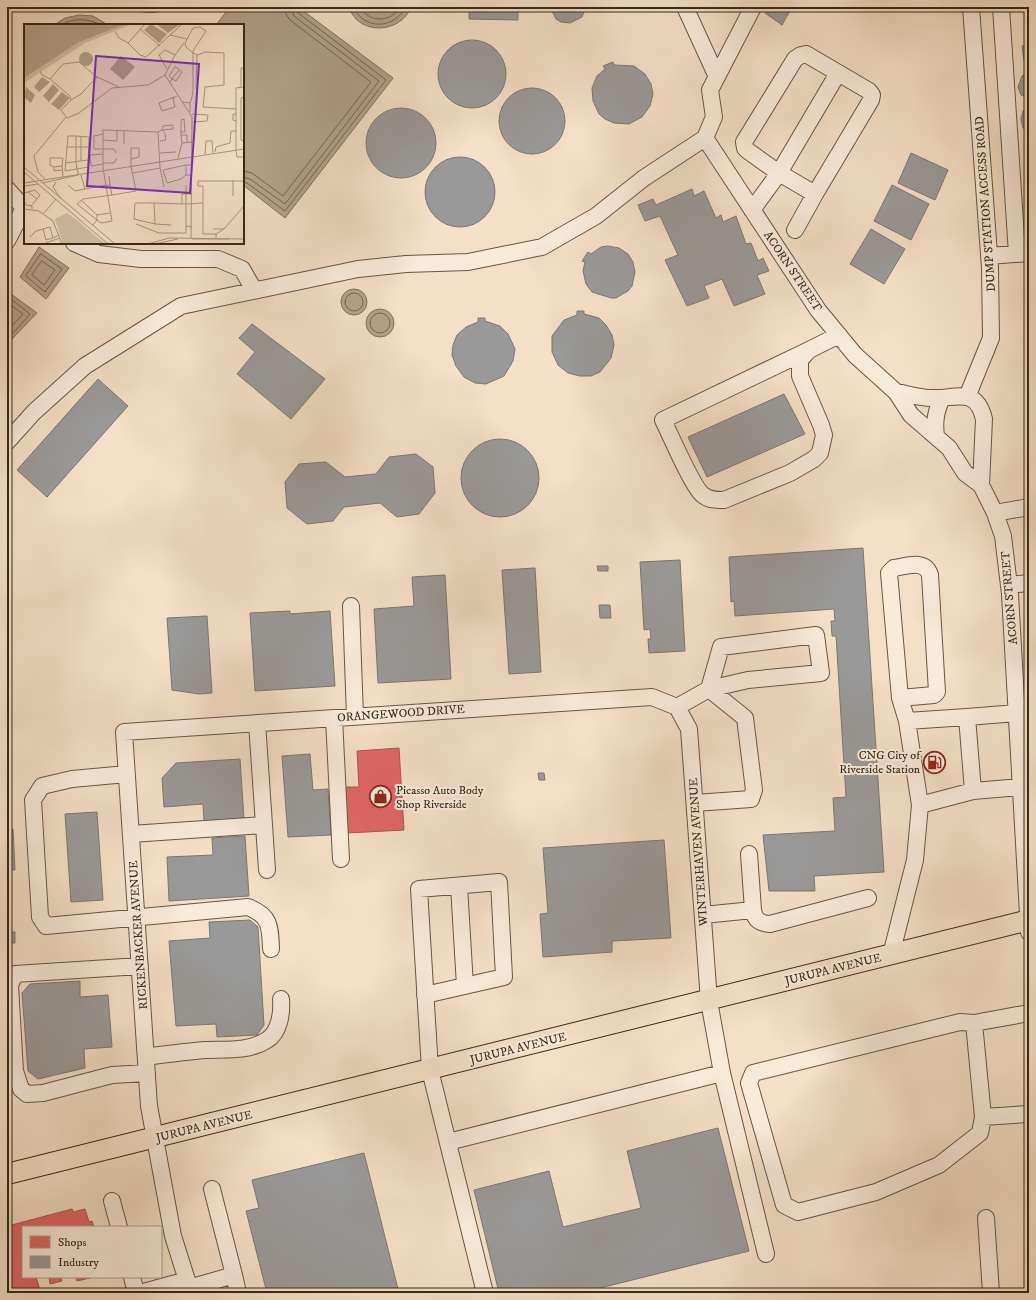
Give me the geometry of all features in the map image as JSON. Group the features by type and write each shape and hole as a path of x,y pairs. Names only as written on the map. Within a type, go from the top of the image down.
{"main road":[{"name":"JURUPA AVENUE","path":"7,1174 891,955 1029,924"}],"street":[{"path":"685,7 717,77"},
{"path":"7,442 34,412 85,366 181,306 358,269 406,264 468,262 542,247 596,216 644,178 704,138 714,117 710,90 753,7"},
{"name":"DUMP STATION ACCESS ROAD","path":"967,397 992,338 989,256 971,7"},
{"path":"989,256 1023,254 1001,7"},
{"path":"794,230 871,100 872,95 869,91 806,54 795,59 744,142 745,148 748,151 779,173 815,194"},
{"path":"752,210 779,173 838,73"},
{"name":"ACORN STREET","path":"704,138 818,310 855,354 896,392 911,415 949,448 965,473 981,485 996,512 1003,536 1009,585 1029,924"},
{"path":"7,189 24,208 7,241"},
{"path":"76,244 99,254 141,259 218,259 242,269 254,290"},
{"path":"809,350 800,360 800,376 824,435 820,453 814,459 790,473 724,500 712,500 702,495 686,468 663,420 839,335"},
{"path":"896,392 931,398 942,398 956,395 967,397"},
{"name":"ACORN STREET","path":"967,397 976,401 982,408 984,419 981,450 981,485"},
{"path":"936,436 934,422 937,409 942,398"},
{"path":"996,512 1029,507"},
{"path":"891,955 915,860 920,805 907,720 900,698 888,582 889,573 894,568 923,565 928,568 930,574 937,692 934,695 900,698"},
{"path":"1009,585 1029,583"},
{"path":"352,606 355,716"},
{"path":"677,707 709,689 748,680 821,673 816,635 721,647 709,689"},
{"path":"695,803 751,799 754,790 745,718 709,689"},
{"name":"ORANGEWOOD DRIVE","path":"124,732 652,697 677,707"},
{"name":"WINTERHAVEN AVENUE","path":"677,707 689,729 709,1001 722,1073 766,1254"},
{"path":"907,720 1017,713"},
{"path":"967,716 972,790"},
{"path":"334,718 341,859"},
{"path":"257,723 267,870"},
{"name":"RICKENBACKER AVENUE","path":"124,732 149,1106 173,1236 189,1287"},
{"path":"127,774 72,779 42,786 33,800 40,917 46,926 248,907 260,913 270,926 271,949"},
{"path":"920,805 972,790 1021,787"},
{"path":"131,834 264,825"},
{"path":"749,854 753,910 755,918 760,924 770,924 868,898"},
{"path":"424,995 504,977 499,882 418,889 424,995 430,1070 485,1293"},
{"path":"460,886 465,986"},
{"path":"703,915 753,910"},
{"path":"140,966 15,974 10,985 15,1071 22,1089 27,1094 43,1094 196,1051 251,1048 268,1040 275,1031 281,1016 282,998"},
{"path":"974,1024 983,1117 980,1133 939,1165 876,1192 798,1212 784,1205 749,1082 753,1073 960,1022 974,1024 1029,1013"},
{"path":"448,1142 722,1073"},
{"path":"983,1117 1029,1114"},
{"path":"212,1189 238,1293"},
{"path":"112,1201 119,1226"},
{"path":"986,1218 991,1293"},
{"path":"140,1293 189,1287 234,1275"},
{"path":"132,1278 136,1293"}],"water":[{"path":"128,7 171,7 166,10 150,13"},
{"path":"230,7 298,7 393,78 285,218 244,186 244,24 217,24"},
{"path":"349,7 411,7 406,16 398,22 389,27 380,28 370,27 361,23 354,16"},
{"path":"79,15 93,16 106,24 56,24 65,18"},
{"path":"39,247 69,268 46,299 20,277"},
{"path":"354,289 363,293 367,302 363,311 354,315 345,311 341,302 345,293"},
{"path":"7,291 37,313 12,339 7,335"},
{"path":"380,309 390,313 394,323 390,333 380,337 370,333 366,323 370,313"}],"building: Shops":[{"path":"399,748 404,830 347,833 344,787 359,787 357,751"},
{"path":"72,1209 73,1212 85,1209 89,1222 92,1221 94,1226 22,1226 22,1278 36,1278 40,1290 27,1293 7,1293 7,1225 8,1226"},
{"path":"49,1278 61,1278 62,1281 50,1284"},
{"path":"76,1278 90,1278 77,1281"}],"building: Industry":[{"path":"469,7 518,7 518,20 469,19"},
{"path":"550,7 586,7 582,17 570,23 561,22 556,19"},
{"path":"768,7 792,7 782,25 765,13"},
{"path":"465,40 479,40 491,46 500,55 506,67 504,87 496,98 485,106 479,108 465,108 459,106 448,98 440,87 438,81 438,67 440,61 448,50 459,42"},
{"path":"1029,45 1029,61 1024,61 1022,46"},
{"path":"613,62 614,65 634,66 645,74 651,84 653,94 650,106 642,117 629,124 614,123 605,119 599,114 593,101 592,88 597,76 605,69 603,66"},
{"path":"1029,73 1029,98 1021,95 1018,87 1022,76"},
{"path":"525,88 539,88 551,93 560,102 565,114 563,134 556,145 539,154 525,154 513,149 504,140 499,128 499,114 504,102 513,93"},
{"path":"1028,107 1029,132 1023,128 1021,119 1023,111"},
{"path":"401,108 414,111 426,118 433,130 436,143 433,156 426,168 414,175 401,178 388,175 376,168 369,156 366,143 369,130 376,118 388,111"},
{"path":"911,153 948,170 935,200 898,183"},
{"path":"460,157 473,160 485,167 492,179 495,192 492,205 485,217 473,224 460,227 447,224 435,217 428,205 425,192 428,179 435,167 447,160"},
{"path":"892,185 929,204 911,240 874,221"},
{"path":"692,189 694,196 704,191 716,218 721,215 723,222 736,216 746,244 751,243 758,261 763,258 769,271 757,275 765,294 734,306 722,279 704,286 709,298 687,306 665,260 678,255 660,216 645,221 638,205 653,199 656,205"},
{"path":"871,229 905,249 884,284 850,264"},
{"path":"608,246 619,248 628,254 633,262 635,272 632,286 628,291 616,298 611,298 592,292 586,284 583,271 585,262 582,261 588,252 591,254 601,247"},
{"path":"577,311 584,311 584,314 599,318 606,325 612,335 614,345 611,358 600,372 591,376 580,376 568,373 558,365 552,352 552,336 564,320 577,315"},
{"path":"478,318 485,318 485,321 500,326 508,334 515,349 513,361 504,376 486,384 475,383 464,377 456,366 452,355 453,345 457,335 466,327 478,322"},
{"path":"252,324 325,379 291,419 237,374 255,352 239,338"},
{"path":"98,379 128,406 47,497 17,470"},
{"path":"784,394 805,434 707,477 688,437"},
{"path":"500,439 515,442 522,446 532,456 536,463 539,478 536,493 532,500 522,510 515,514 500,517 485,514 478,510 468,500 464,493 461,478 464,463 468,456 478,446 485,442"},
{"path":"416,454 433,467 435,493 419,514 397,517 380,503 344,507 333,521 307,524 287,508 285,482 299,464 326,462 345,477 376,474 389,457"},
{"path":"863,548 884,872 814,876 815,891 769,891 763,835 835,831 833,798 846,797 836,636 832,636 831,621 835,621 834,609 735,616 734,601 731,602 729,557"},
{"path":"680,560 685,651 649,653 648,639 651,639 650,629 644,630 640,562"},
{"path":"597,566 608,566 608,571 598,571"},
{"path":"535,568 541,672 509,674 502,570"},
{"path":"445,575 451,679 378,683 374,609 414,606 412,577"},
{"path":"599,605 610,605 611,618 600,618"},
{"path":"290,611 290,614 330,611 335,686 255,691 250,613"},
{"path":"207,616 212,693 199,694 172,690 167,618"},
{"path":"310,754 313,790 328,789 331,835 288,837 282,756"},
{"path":"240,759 244,819 204,821 203,804 164,807 162,778 176,763"},
{"path":"538,773 544,773 545,780 539,780"},
{"path":"97,812 103,900 71,902 65,814"},
{"path":"13,829 15,870 7,870 7,830"},
{"path":"245,836 249,896 169,901 167,857 213,855 212,838"},
{"path":"664,840 671,938 612,941 612,952 543,957 540,914 548,913 543,848"},
{"path":"250,920 258,927 264,1025 257,1035 217,1037 216,1024 176,1026 169,941 210,938 209,922"},
{"path":"7,932 15,932 15,943 7,943"},
{"path":"80,981 80,997 108,995 112,1047 84,1049 85,1068 38,1079 28,1071 22,993 30,984"},
{"path":"718,1128 749,1251 580,1293 499,1293 474,1190 549,1171 563,1227 641,1208 627,1151"},
{"path":"364,1153 399,1293 267,1293 246,1211 259,1208 252,1180"}],"place":[{"name":"CNG City of Riverside Station","path":"935,762"},
{"name":"Picasso Auto Body Shop Riverside","path":"380,797"}]}
